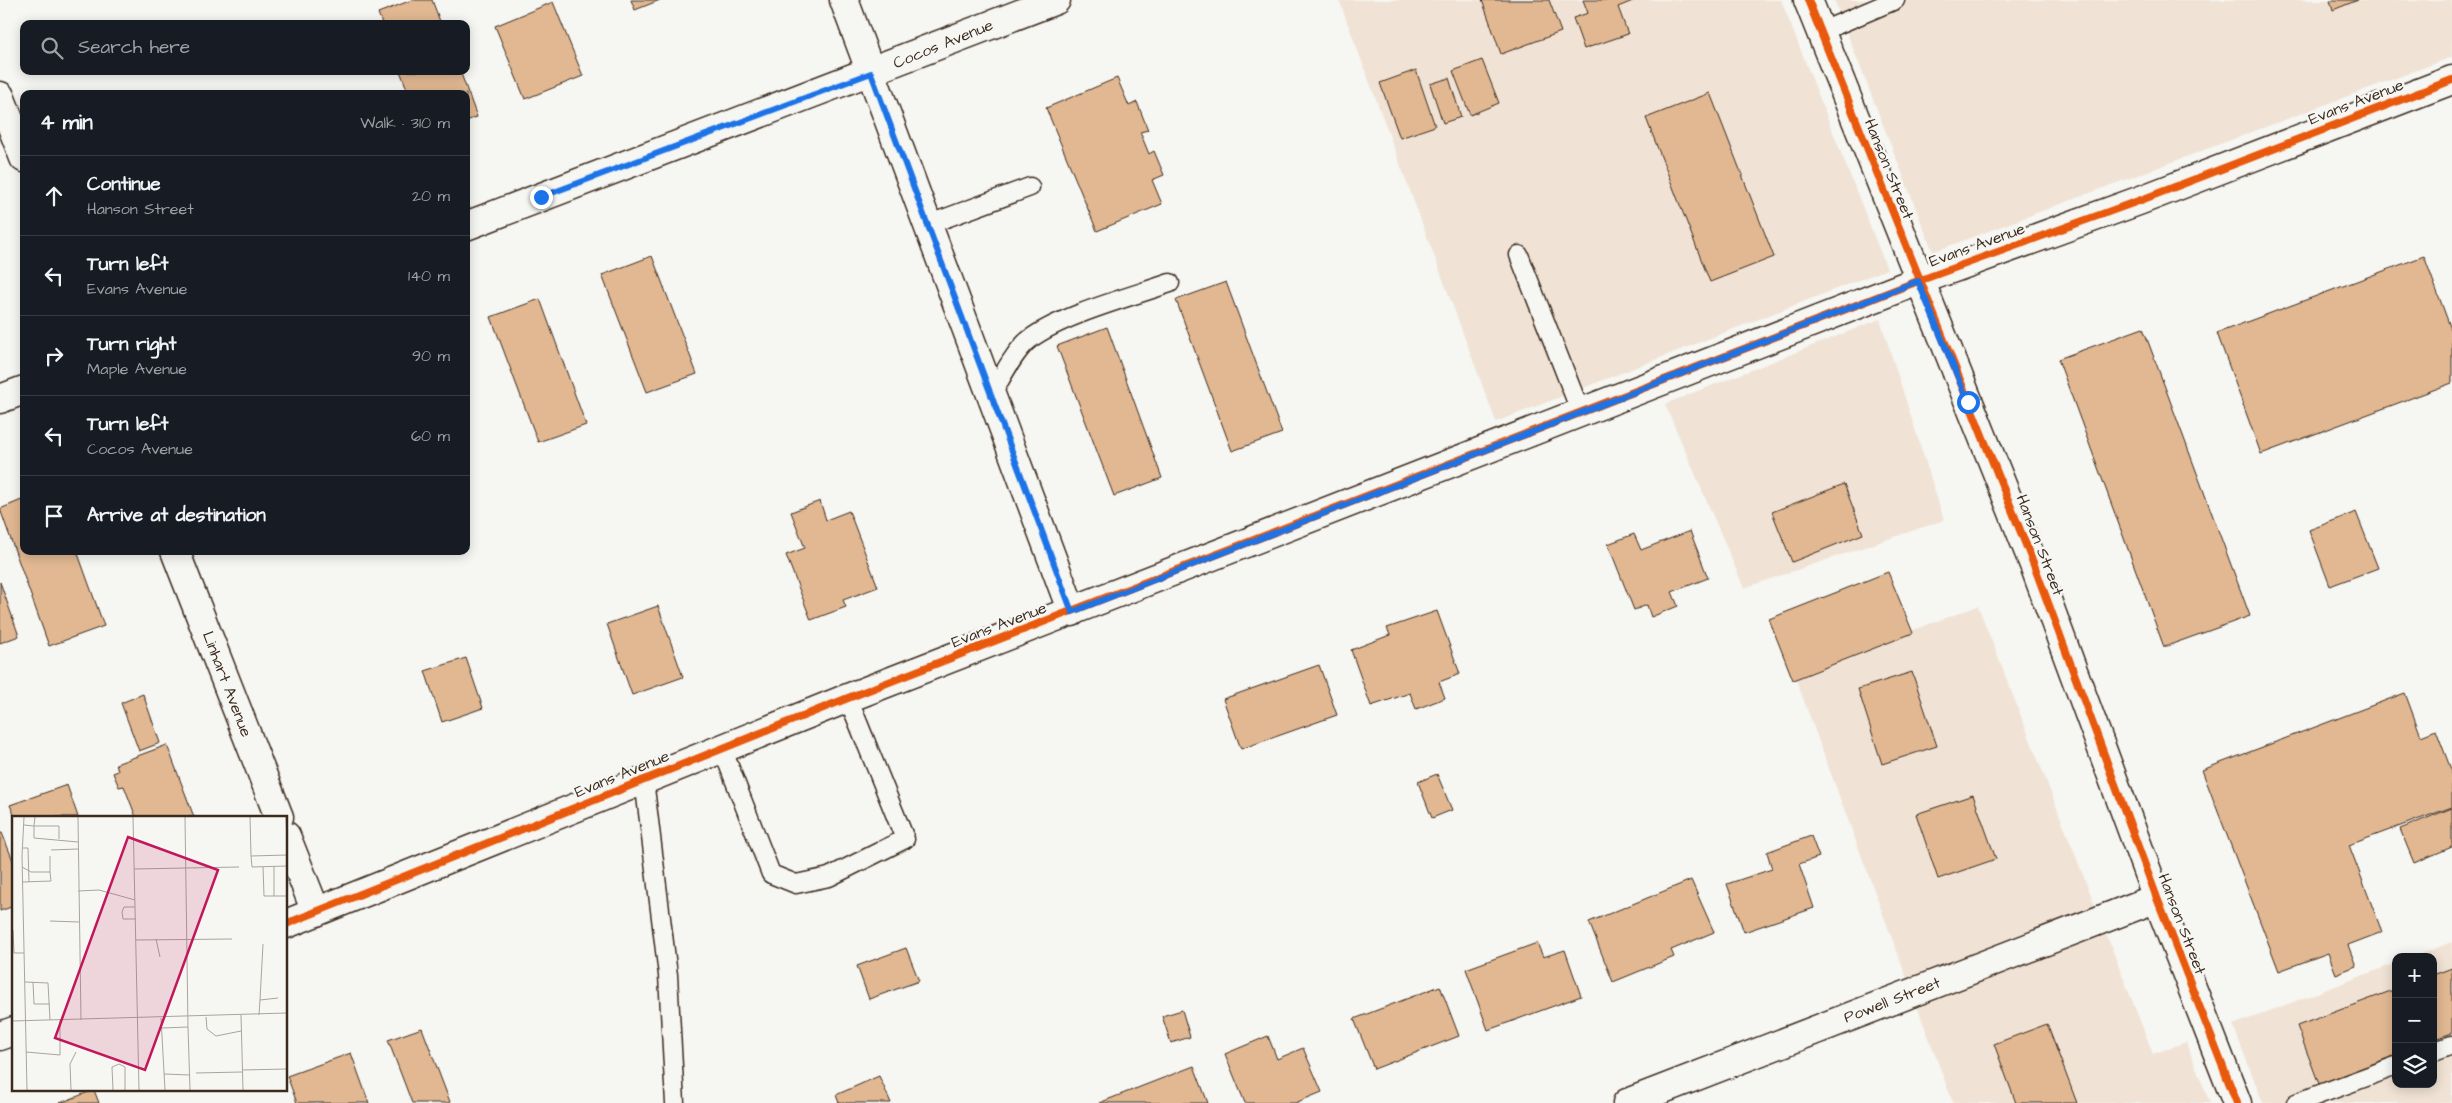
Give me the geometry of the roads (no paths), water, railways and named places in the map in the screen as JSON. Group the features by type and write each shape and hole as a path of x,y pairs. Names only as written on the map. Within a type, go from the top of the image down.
{"street":[{"path":"844,0 1072,612"},
{"name":"Cocos Avenue","path":"470,224 871,73 1056,0"},
{"name":"Hanson Street","path":"1808,0 1918,281 2034,565 2157,898 2237,1103"},
{"name":"Evans Avenue","path":"288,923 848,698 1918,281 2141,200 2452,80"},
{"path":"0,96 20,148"},
{"path":"0,399 20,392"},
{"name":"Linhart Avenue","path":"177,555 279,816"},
{"path":"288,841 316,912"},
{"name":"Powell Street","path":"1627,1103 2157,898"},
{"path":"0,1036 12,1032"}],"lane":[{"path":"1820,32 1895,0"},
{"path":"927,225 1030,187"},
{"path":"1519,255 1581,413"},
{"path":"991,396 1007,368 1029,339 1067,319 1170,283"},
{"path":"722,748 771,874 796,884 829,876 905,839 848,698"},
{"path":"644,780 668,975 675,1103"},
{"path":"2437,1051 2452,1045"},
{"path":"2296,1103 2392,1067"}]}
